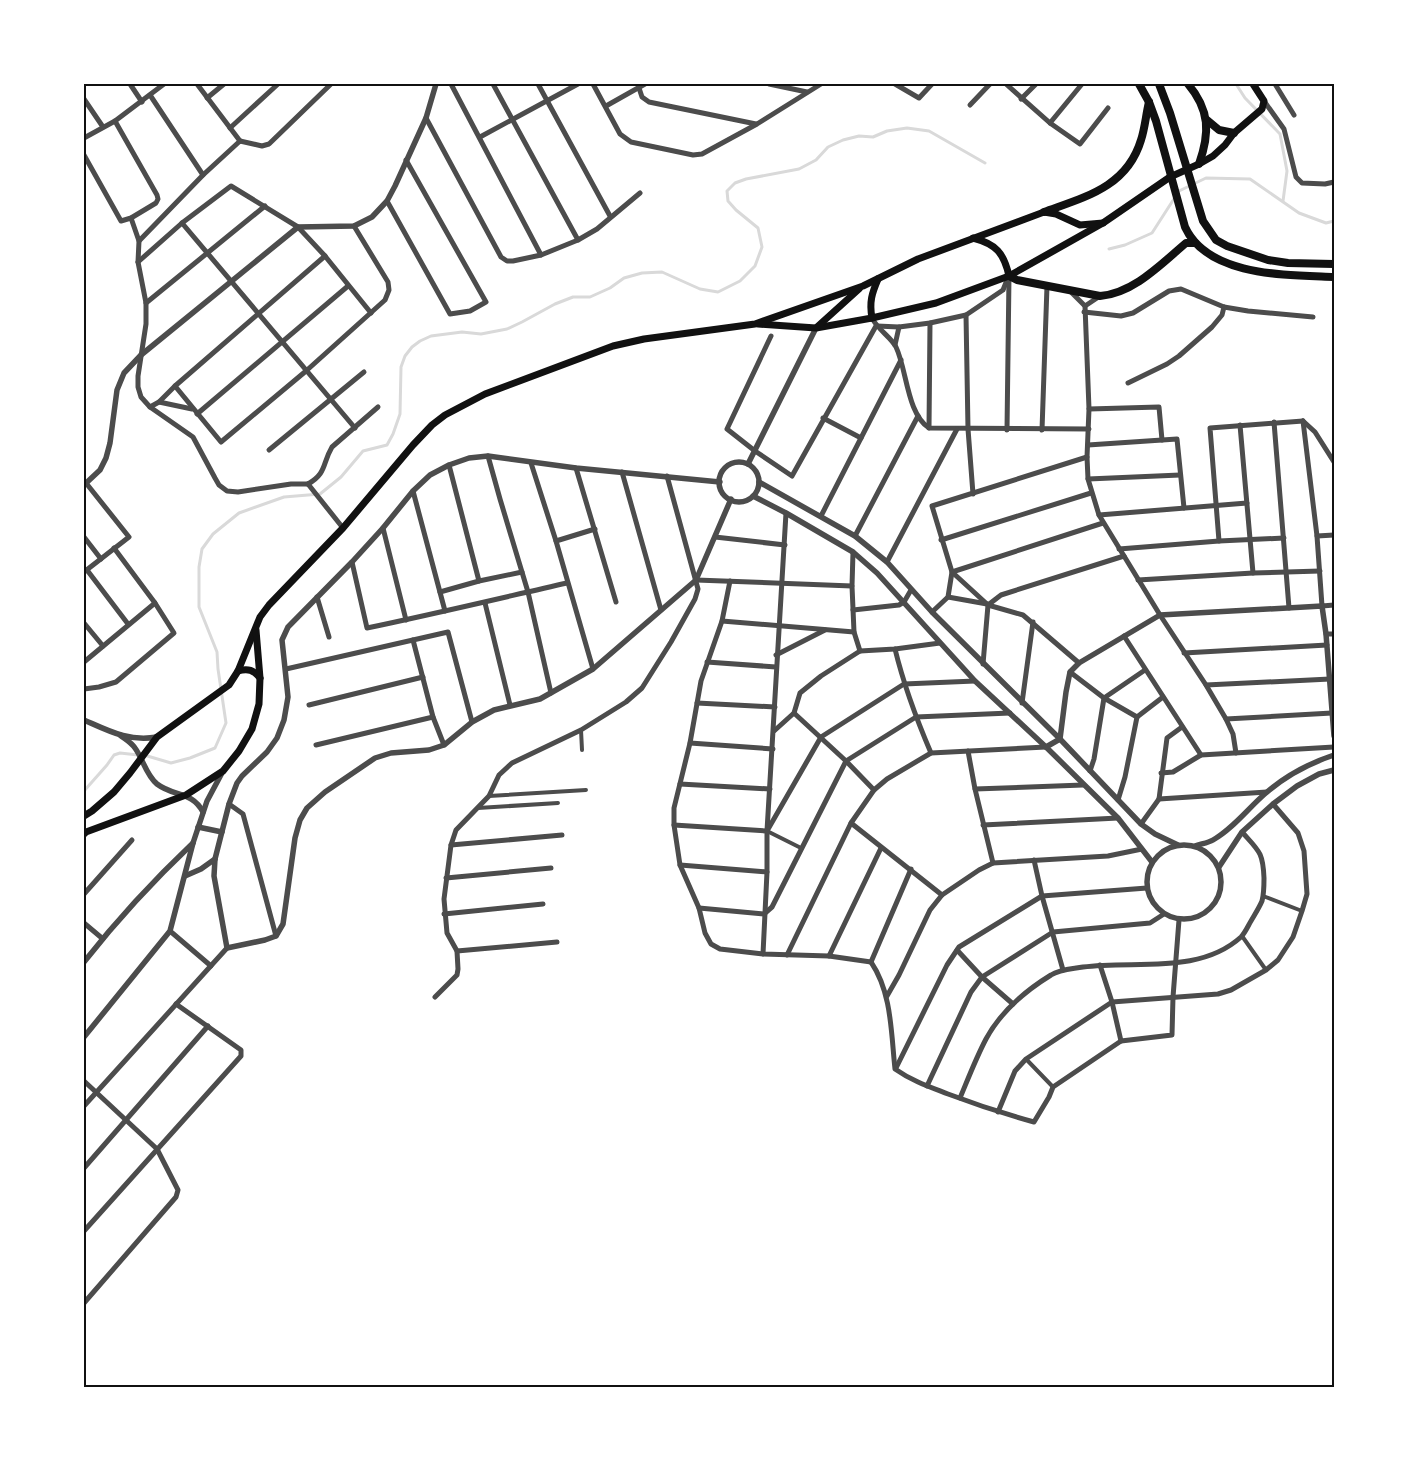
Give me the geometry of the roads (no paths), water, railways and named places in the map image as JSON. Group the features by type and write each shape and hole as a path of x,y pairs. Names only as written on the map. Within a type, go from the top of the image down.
{"main road":[{"path":"1138,84 1149,102 1156,121 1185,227 1195,243 1215,257 1232,265 1279,274 1334,277"},
{"path":"1188,84 1200,100 1207,120 1205,142 1199,164"},
{"path":"84,816 92,812 114,792 130,774 157,736 229,685 238,671 260,617 269,605 343,528 413,445 432,425 446,415 485,394 613,346 644,339 755,324 816,328 872,318 936,302 1009,276 1103,223 1170,177 1213,156 1225,146 1234,133 1262,109 1264,101 1253,84"},
{"path":"1161,85 1204,221 1216,240 1268,260 1334,264"},
{"path":"755,324 863,286 918,258 1094,194 1111,184 1124,172 1133,158 1141,140 1149,102"},
{"path":"1207,120 1219,130 1234,133"},
{"path":"1044,212 1056,214 1080,224 1103,223"},
{"path":"972,238 986,242 998,250 1006,262 1009,276"},
{"path":"1009,276 1017,280 1100,296 1114,295 1127,290 1186,243 1195,243"},
{"path":"872,318 869,305 871,294 878,279"},
{"path":"816,328 863,286"},
{"path":"84,834 186,795 223,771 239,752 252,729 259,704 260,678 256,630"},
{"path":"238,671 244,669 251,670 260,678"}],"street":[{"path":"130,84 142,102"},
{"path":"84,138 115,121 164,84"},
{"path":"197,84 240,141 262,146 269,144 331,84"},
{"path":"207,98 224,84"},
{"path":"230,128 278,84"},
{"path":"128,624 85,571 129,537 85,484 100,470 106,458 110,444 117,390 124,373 141,355 298,227 354,226 372,217 387,201 396,186 426,118 436,84"},
{"path":"451,84 541,254"},
{"path":"493,84 578,240"},
{"path":"538,84 610,216"},
{"path":"480,137 578,84"},
{"path":"593,84 620,134 631,142 693,155 702,154 757,124 821,84"},
{"path":"606,106 645,84"},
{"path":"769,84 808,92"},
{"path":"895,84 919,98 932,84"},
{"path":"970,105 990,84"},
{"path":"1006,84 1050,123 1080,144 1108,108"},
{"path":"1021,99 1036,84"},
{"path":"1050,123 1082,84"},
{"path":"1278,85 1294,115"},
{"path":"638,88 642,97 649,102 757,124"},
{"path":"150,94 203,174"},
{"path":"84,99 103,128"},
{"path":"1264,101 1284,129 1296,176 1302,183 1325,184 1334,182"},
{"path":"426,118 501,257 506,260 513,261 541,254 578,240 597,229 640,192"},
{"path":"84,155 121,220 131,218 156,203 157,195 115,121"},
{"path":"138,240 203,174 240,141"},
{"path":"387,201 450,314 470,311 486,302 406,160"},
{"path":"138,262 182,224 231,186 298,227 325,256 371,313"},
{"path":"146,303 266,206"},
{"path":"131,218 138,240 138,262 146,303 146,324 138,387 142,397 150,407 193,437 219,485 228,491 238,492 291,484 308,484 322,473 332,447 378,407"},
{"path":"182,224 355,428"},
{"path":"175,386 221,442 306,371 371,313 385,300 389,290 388,282 354,226"},
{"path":"150,407 325,256"},
{"path":"876,326 899,327 930,323 966,315 1003,290 1009,276"},
{"path":"1007,430 1009,276"},
{"path":"197,414 348,286"},
{"path":"1042,430 1047,286"},
{"path":"1067,289 1084,309 1089,409 1088,479 1099,515 1102,523 1226,719 1233,734 1236,753"},
{"path":"1084,309 1121,316 1133,313 1169,291 1181,289 1224,307 1313,317"},
{"path":"1084,309 1100,296"},
{"path":"1128,384 1179,356 1212,327 1222,315 1224,307"},
{"path":"966,315 968,429 973,494"},
{"path":"872,318 876,326 895,344 918,416 922,424 929,428 1007,430 1089,429"},
{"path":"929,428 930,323"},
{"path":"771,336 727,428 755,451 792,476 876,326"},
{"path":"895,344 899,327"},
{"path":"748,464 816,328"},
{"path":"821,516 901,360"},
{"path":"269,450 364,372"},
{"path":"158,402 193,409"},
{"path":"1089,409 1159,407 1162,440"},
{"path":"855,536 918,416"},
{"path":"823,418 861,438"},
{"path":"1304,421 1317,536 1334,736"},
{"path":"1219,541 1209,431 1212,427 1304,421 1315,432 1334,462"},
{"path":"1274,422 1289,608"},
{"path":"1240,425 1254,573"},
{"path":"887,562 957,429"},
{"path":"1088,445 1177,439 1184,508"},
{"path":"227,948 214,876 215,859 234,788 242,776 267,752 277,738 284,720 288,698 282,640 288,627 352,562 430,475 469,458 488,456 531,463 720,482"},
{"path":"488,456 528,592 551,693"},
{"path":"932,612 948,597 952,572 932,506 1087,457"},
{"path":"740,462 748,464 756,472 759,482 758,490 753,496 742,501 731,499 723,492 720,482 723,471 729,465 740,462"},
{"path":"531,463 593,669"},
{"path":"450,465 479,581"},
{"path":"576,468 616,602"},
{"path":"622,472 661,610"},
{"path":"1088,479 1180,475"},
{"path":"435,997 457,975 458,969 457,952 447,933 444,914 450,845 456,830 489,796 500,775 512,763 580,730 626,702 642,688 695,599 698,589 696,580 667,476"},
{"path":"759,482 855,536 887,562 932,612 1060,739 1141,824 1155,834 1178,845 1194,846 1212,841 1289,775 1316,761 1334,755"},
{"path":"308,484 343,528"},
{"path":"414,491 445,610"},
{"path":"941,540 1091,493"},
{"path":"753,496 853,552 877,573 975,681 1011,713 1118,818 1152,862"},
{"path":"84,1106 227,948 276,936 283,924 295,838 300,820 307,808 325,792 375,758 391,753 429,750 444,745 472,722 494,710 540,699 593,669 696,580 731,499"},
{"path":"1099,515 1247,503"},
{"path":"763,954 776,655 783,584 786,513"},
{"path":"952,572 1102,523"},
{"path":"383,528 406,620"},
{"path":"556,541 595,530"},
{"path":"1317,536 1334,535"},
{"path":"715,536 785,545"},
{"path":"84,537 101,559"},
{"path":"1119,549 1284,538"},
{"path":"84,689 116,682 174,633 155,603 114,548"},
{"path":"853,552 854,632 860,651"},
{"path":"988,604 1001,595 1124,556"},
{"path":"352,562 367,628 568,583"},
{"path":"1138,580 1320,571"},
{"path":"440,592 522,572"},
{"path":"952,572 988,604"},
{"path":"696,580 852,586"},
{"path":"730,581 722,621 707,662 674,808 674,825 680,865 699,908 705,933 711,944 720,949 763,954 830,956 871,962"},
{"path":"853,610 899,605 904,602 911,590"},
{"path":"317,597 329,637"},
{"path":"948,597 988,604 1023,615 1079,663"},
{"path":"84,662 155,603"},
{"path":"485,603 510,705"},
{"path":"983,664 988,604"},
{"path":"1060,739 1070,672 1079,663 1160,615 1334,605"},
{"path":"722,621 854,632"},
{"path":"1022,703 1033,622"},
{"path":"84,623 103,646"},
{"path":"776,655 826,630"},
{"path":"286,669 448,632 472,722"},
{"path":"1326,634 1334,634"},
{"path":"1124,636 1201,755"},
{"path":"413,640 433,717 444,745"},
{"path":"774,732 794,713 800,693 821,676 860,651 940,644"},
{"path":"1184,653 1327,645"},
{"path":"895,649 904,684 916,718 932,753"},
{"path":"707,662 776,667"},
{"path":"1090,771 1094,759 1104,698 1145,670"},
{"path":"1070,672 1104,698 1136,718"},
{"path":"309,705 423,677"},
{"path":"1206,685 1330,679"},
{"path":"767,831 821,737 904,684 975,681"},
{"path":"1118,800 1125,777 1136,718 1163,697"},
{"path":"697,703 775,707"},
{"path":"794,713 874,790"},
{"path":"699,908 764,914 772,907 846,761 916,718 1011,713"},
{"path":"1226,719 1332,713"},
{"path":"316,745 433,717"},
{"path":"84,720 132,738 144,739 157,736"},
{"path":"1141,824 1159,799 1167,738 1182,727"},
{"path":"580,730 582,750"},
{"path":"120,735 136,749 151,778 165,790 186,795 196,802 203,812"},
{"path":"787,955 851,823 874,790 887,779 932,753 1046,747 1060,739"},
{"path":"690,743 772,749"},
{"path":"1161,773 1173,772 1201,755 1334,747"},
{"path":"968,751 974,789 993,863"},
{"path":"1220,867 1242,832 1273,804 1297,786 1318,774 1334,770"},
{"path":"84,1037 170,931 198,827 203,812 223,771"},
{"path":"680,784 770,789"},
{"path":"974,789 1084,785"},
{"path":"489,796 586,790"},
{"path":"1159,799 1267,792"},
{"path":"478,808 558,803"},
{"path":"229,804 243,814 276,936"},
{"path":"998,1112 1015,1071 1026,1059 1112,1002 1218,994 1231,990 1266,970 1278,960 1293,937 1307,894 1304,852 1298,832 1273,804"},
{"path":"983,825 1118,818"},
{"path":"851,823 942,895"},
{"path":"674,825 767,831 801,848"},
{"path":"198,827 222,832"},
{"path":"960,1098 987,1038 998,1021 1013,1004 1051,975 1063,970 1100,965 1176,963 1206,957 1217,953 1242,936 1260,907 1263,896 1263,860 1258,850 1242,832"},
{"path":"450,845 562,835"},
{"path":"84,894 132,840"},
{"path":"84,962 167,868 193,843"},
{"path":"1178,845 1163,851 1152,862 1147,875 1147,888 1153,903 1164,914 1179,920 1199,917 1215,905 1222,886 1220,867 1209,854 1194,846"},
{"path":"830,956 881,848"},
{"path":"887,996 930,910 942,895 979,870 993,863 1108,856 1142,849"},
{"path":"184,876 201,869 215,859"},
{"path":"1034,860 1063,970"},
{"path":"680,865 767,872"},
{"path":"446,878 551,868"},
{"path":"871,962 911,869"},
{"path":"896,1069 947,965 957,950 1042,896 1147,888"},
{"path":"1263,896 1302,911"},
{"path":"444,914 543,904"},
{"path":"927,1086 971,992 982,976 1053,932 1150,923 1164,914"},
{"path":"871,962 883,982 887,996 896,1069 909,1079 927,1086 998,1112 1034,1122 1049,1097 1052,1087 1121,1041 1172,1035 1179,920"},
{"path":"84,923 103,939"},
{"path":"170,931 211,966"},
{"path":"1242,936 1266,970"},
{"path":"457,952 557,942"},
{"path":"957,950 1013,1004"},
{"path":"1100,965 1112,1002 1121,1041"},
{"path":"84,1231 241,1056 241,1050 176,1004"},
{"path":"84,1168 208,1026"},
{"path":"1026,1059 1052,1087"},
{"path":"84,1081 157,1149 178,1190 176,1197 84,1303"}],"waterway":[{"path":"1236,84 1245,98 1280,134 1287,171 1283,201"},
{"path":"144,755 171,763 190,758 215,748 226,723 217,652 199,607 199,567 202,549 213,534 239,513 284,497 320,494 341,477 363,451 387,445 400,414 401,367 405,356 420,341 431,336 462,332 481,334 507,329 555,304 573,297 590,297 610,288 624,278 642,273 662,272 700,289 718,292 740,281 755,266 762,247 758,228 728,201 727,191 735,183 746,179 799,169 816,160 828,147 843,140 859,136 873,137 887,131 907,128 929,131 985,163"},
{"path":"1109,249 1125,245 1152,233 1179,191 1206,178 1250,179 1299,213 1326,223 1334,221"},
{"path":"84,791 114,755 120,753 138,755"}]}
